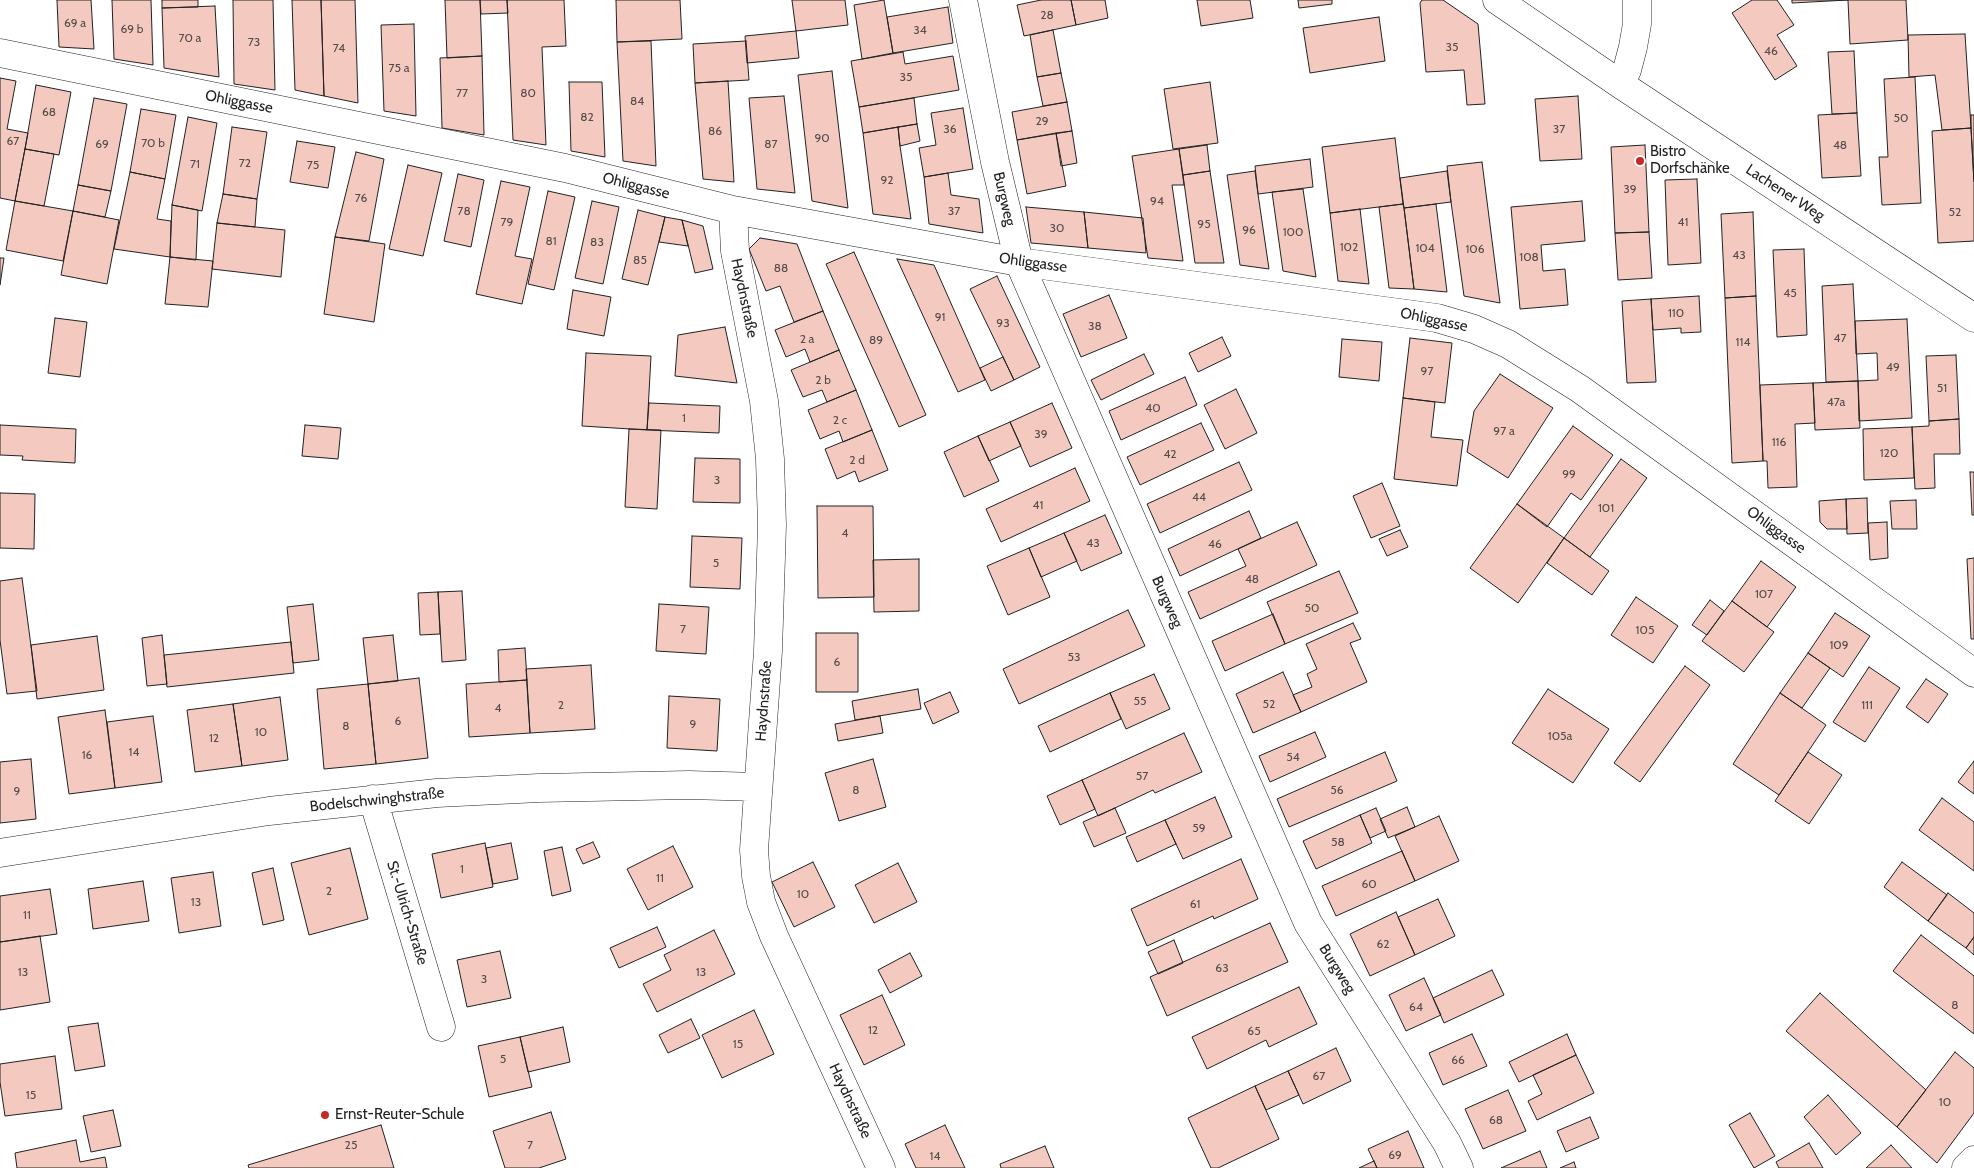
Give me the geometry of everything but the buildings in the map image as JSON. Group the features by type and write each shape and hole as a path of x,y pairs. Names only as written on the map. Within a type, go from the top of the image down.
{"street":[{"name":"Burgweg","path":"963,0 995,162 1019,262 1308,923 1447,1143 1459,1168"},
{"name":"Lachener Weg","path":"1497,0 1620,84 1974,318"},
{"path":"1620,84 1627,70 1633,47 1637,24 1637,0"},
{"name":"Ohliggasse","path":"0,53 565,168 733,210 1019,262 1437,318 1474,329 1508,344 1580,389 1974,673"},
{"name":"Haydnstraße","path":"733,210 735,251 764,401 770,459 772,525 768,650 754,850 756,876 762,902 774,936 882,1168"},
{"name":"Bodelschwinghstraße","path":"0,853 269,811 373,799 539,788 689,785 758,787"},
{"name":"St.-Ulrich-Straße","path":"373,799 441,1027"},
{"path":"1966,1168 1974,1160"}],"place":[{"name":"Bistro Dorfschänke","path":"1640,161"},
{"name":"Ernst-Reuter-Schule","path":"325,1115"}]}
